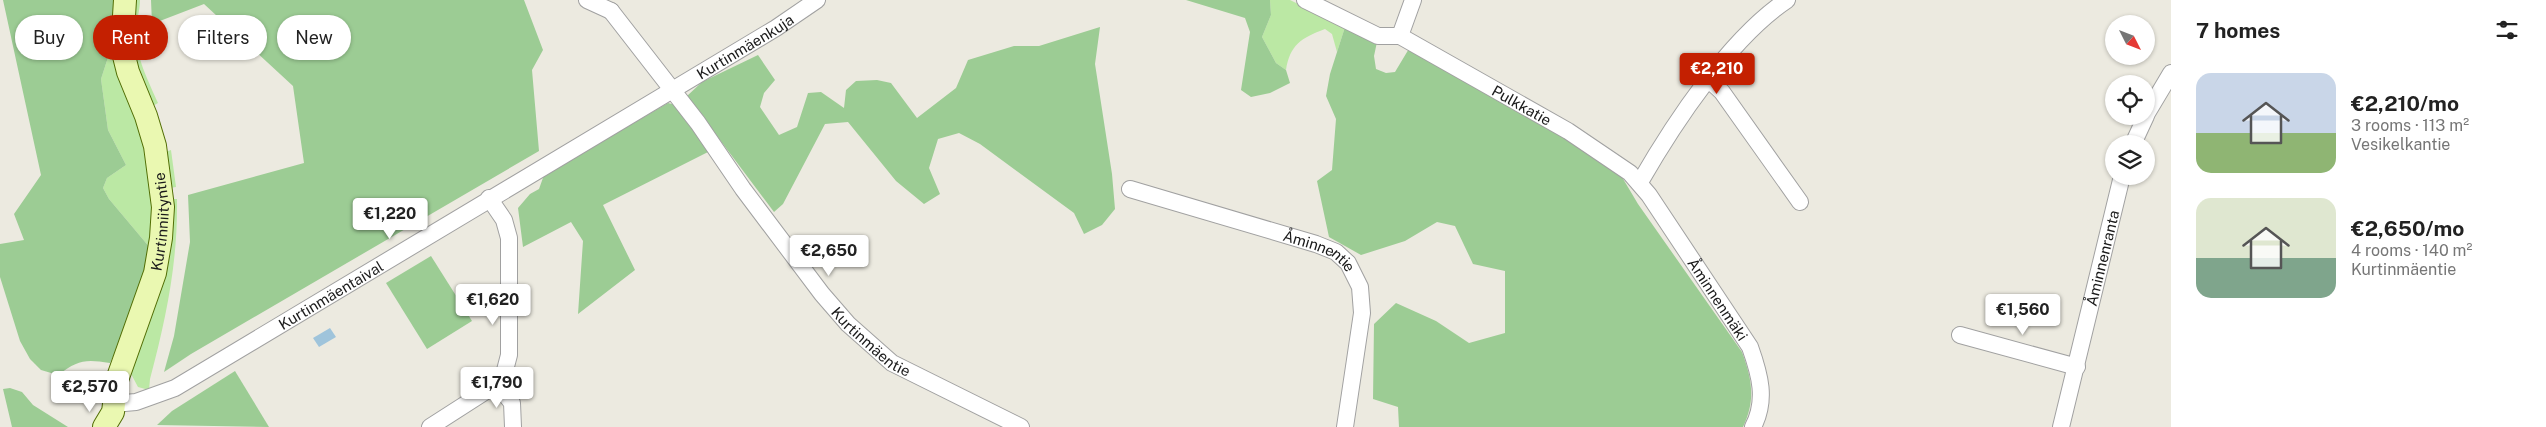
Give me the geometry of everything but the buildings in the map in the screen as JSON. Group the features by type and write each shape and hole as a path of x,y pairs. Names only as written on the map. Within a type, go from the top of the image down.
{"street":[{"name":"Kurtinniityntie","path":"112,418 117,380 155,273 161,238 163,207 156,146 128,72 122,48 125,0"},
{"path":"588,0 615,6"},
{"name":"Kurtinmäenkuja","path":"672,90 776,28 817,0"},
{"path":"1305,0 1378,36 1400,36 1413,0"},
{"path":"1640,182 1669,130 1709,80 1747,35 1787,0"},
{"name":"Kurtinmäentie","path":"615,6 672,90 822,294 870,346 892,363 1021,427"},
{"name":"Pulkkatie","path":"1400,36 1568,131 1640,182"},
{"path":"2155,101 2171,73"},
{"path":"1709,80 1722,92 1800,202"},
{"name":"Kurtinmäentaival","path":"112,418 136,402 175,388 672,90"},
{"name":"Åminnenmäki","path":"1640,182 1750,347 1759,372 1762,393 1758,417 1753,427"},
{"name":"Åminnenranta","path":"2061,427 2077,368 2120,185"},
{"name":"Åminnentie","path":"1130,189 1316,244 1336,252 1348,263 1360,287 1362,313 1345,427"},
{"path":"430,427 497,384 504,374 509,355 508,238 504,220 489,198"},
{"path":"1960,335 2077,368"},
{"path":"497,384 512,404 513,427"}],"green space":[{"path":"3,0 118,0 116,15 93,15 93,60 107,60 101,79 108,130 126,165 107,178 103,188 109,199 151,249 119,344 110,363 82,362 71,366 58,375 41,370 30,359 20,341 0,277 0,244 24,240 14,214 41,175 16,60 83,60 83,15 15,15 15,55"},
{"path":"134,0 140,0 138,15 132,15"},
{"path":"151,0 524,0 543,50 532,70 539,151 191,354 164,372 174,336 190,242 188,195 304,163 293,86 265,60 267,60 267,15 216,15 204,4 168,18 168,15 152,15"},
{"path":"1186,0 1270,0 1271,15 1262,37 1276,63 1286,70 1290,83 1270,93 1251,97 1241,90 1250,32 1245,18"},
{"path":"1270,0 1290,0 1345,27 1337,52 1332,34 1325,29 1303,39 1294,48 1290,54 1286,70 1276,63 1262,37 1271,15"},
{"path":"1100,27 1095,64 1112,174 1115,209 1102,225 1084,234 1074,213 980,144 959,133 938,139 929,168 940,194 924,204 896,181 848,122 825,124 783,204 774,212 687,96 702,82 758,55 775,80 764,93 760,107 779,135 797,127 808,93 821,92 844,108 846,90 856,81 877,80 891,83 917,118 956,88 968,60 1014,46 1039,46"},
{"path":"1345,27 1377,42 1374,56 1376,69 1386,73 1395,72 1410,47 1616,167 1638,204 1742,352 1751,389 1750,408 1743,427 1399,427 1398,407 1373,399 1374,324 1396,303 1436,321 1469,343 1505,333 1505,271 1473,264 1455,226 1437,222 1405,241 1361,255 1329,237 1317,181 1332,170 1336,119 1326,96 1330,74"},
{"path":"107,60 119,60 137,114 153,183 151,249 109,199 103,188 107,178 126,165 108,130 101,79"},
{"path":"134,60 140,60 158,103 151,107 135,71"},
{"path":"668,103 676,105 710,151 603,205 635,270 578,314 583,241 571,222 523,247 518,208 530,194 539,189 544,175"},
{"path":"171,150 176,187 170,188 165,152"},
{"path":"171,199 177,199 173,268 166,312 149,390 138,387 130,372"},
{"path":"431,256 472,321 427,349 386,283"},
{"path":"235,371 269,427 157,425 172,411"},
{"path":"10,388 22,392 33,405 68,427 12,427 3,389"}],"water":[{"path":"330,328 336,337 319,347 313,338"}]}
